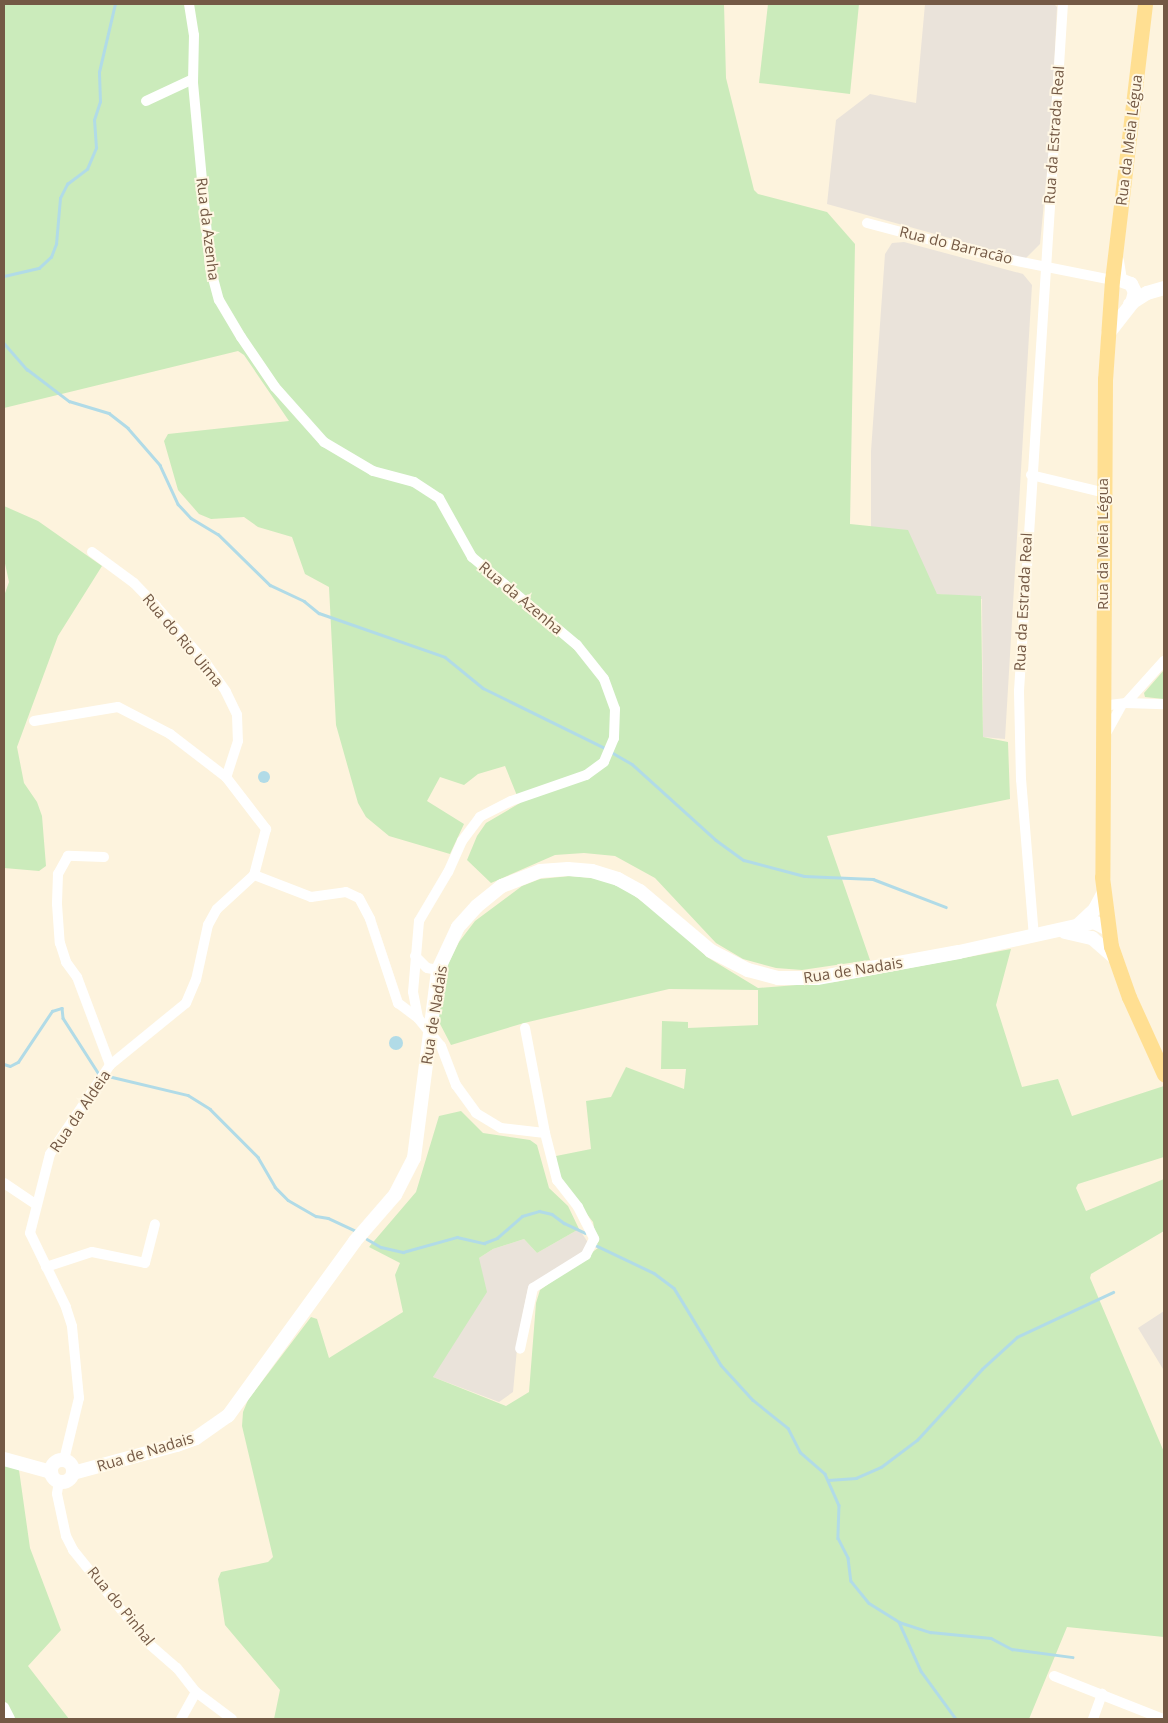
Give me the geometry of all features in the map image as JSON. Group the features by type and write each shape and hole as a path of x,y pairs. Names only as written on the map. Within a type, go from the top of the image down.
{"main road":[{"name":"Rua da Meia Légua","path":"1145,4 1116,253 1116,280 1110,299 1108,334 1102,492 1103,894 1114,957 1164,1074"}],"street":[{"name":"Rua da Azenha","path":"189,4 194,35 193,79 210,267 219,300 275,387 324,442 373,471 414,482 438,498 472,557 577,645 604,679 615,708 614,738 604,762 586,776 495,808 469,828 419,921 415,956 414,992 418,1018"},
{"name":"Rua da Estrada Real","path":"1034,937 1021,780 1019,692 1044,267 1063,4"},
{"path":"146,101 193,79"},
{"name":"Rua do Barracão","path":"867,223 1044,267"},
{"path":"1044,267 1116,280 1164,286"},
{"path":"1108,334 1132,303 1135,289 1116,280"},
{"path":"1110,299 1121,307 1164,286"},
{"path":"1031,475 1102,492"},
{"name":"Rua do Rio Uima","path":"92,552 134,583 206,662 226,692 237,715 238,741 226,777"},
{"path":"1102,741 1122,707 1164,661"},
{"path":"1102,684 1122,707"},
{"path":"1102,710 1164,704"},
{"path":"34,721 118,707 170,734 226,777 266,829 254,874 311,897 346,892 359,898 370,920 398,1004 418,1018 442,1046 456,1085 476,1113 501,1128 545,1133"},
{"path":"104,857 68,856 58,874 57,904 63,952 77,977 110,1065"},
{"name":"Rua de Nadais","path":"73,1473 196,1438 220,1422 240,1401 355,1241 407,1176 414,1158 438,970 458,927 477,906 511,882 540,871 568,869 592,871 618,879 640,891 711,951 748,970 778,978 817,978 1059,931 1080,930 1094,922 1109,931"},
{"name":"Rua da Aldeia","path":"64,1460 79,1398 72,1326 66,1307 30,1233 35,1204 50,1154 110,1065 186,1003 196,980 208,925 217,909 254,874"},
{"path":"1080,930 1103,894"},
{"name":"Rua de Nadais","path":"1080,930 1100,943 1114,957"},
{"path":"415,956 427,968 438,970"},
{"path":"520,1349 533,1288 586,1255 594,1239 578,1207 557,1180 545,1133 525,1028"},
{"path":"4,1183 35,1204"},
{"path":"46,1267 92,1252 146,1263 154,1224"},
{"path":"4,1459 66,1481 73,1473 70,1464 64,1460 54,1463 55,1477"},
{"name":"Rua do Pinhal","path":"55,1477 66,1536 73,1550 148,1643 177,1668 196,1692 232,1719"},
{"path":"1054,1676 1163,1719"},
{"path":"181,1719 196,1692"},
{"path":"1093,1719 1102,1694"},
{"path":"4,1708 10,1719"}],"shaded area":[{"path":"925,4 1054,4 1057,7 1051,129 1040,244 1025,259 827,204 836,120 870,94 916,103"},
{"path":"904,242 1023,274 1032,285 1005,739 983,737 982,599 937,594 871,527 871,451 885,254 892,243"},
{"path":"579,1229 589,1244 583,1254 528,1288 518,1338 513,1392 499,1402 433,1377 479,1258 493,1249 524,1239 537,1253"},
{"path":"1164,1311 1164,1368 1163,1369 1138,1328"}],"green space":[{"path":"4,4 724,4 726,78 754,190 758,194 827,212 855,244 850,524 908,530 937,594 981,596 983,737 1008,742 1010,799 827,836 870,960 802,970 776,968 743,959 716,943 655,878 615,856 584,853 555,855 491,883 467,860 477,836 486,823 520,803 505,766 478,774 464,785 440,777 427,801 464,824 450,854 389,836 366,817 358,803 336,725 329,587 305,574 292,537 258,527 244,517 211,519 199,514 178,490 164,441 168,434 289,421 244,355 238,351 4,408"},
{"path":"768,4 859,4 850,94 759,83"},
{"path":"4,506 38,521 102,566 58,636 17,747 24,783 37,802 42,816 46,866 39,871 4,868 4,596 9,582 4,559"},
{"path":"1164,670 1164,699 1145,697 1144,693"},
{"path":"570,876 602,879 628,891 663,917 707,957 758,988 835,982 1011,949 996,1005 1022,1087 1058,1079 1072,1116 1164,1086 1164,1157 1078,1184 1076,1188 1086,1211 1164,1179 1164,1231 1091,1274 1090,1278 1164,1452 1164,1637 1067,1627 1029,1719 274,1719 280,1690 225,1625 218,1579 221,1572 268,1562 273,1557 242,1426 243,1412 248,1400 311,1317 317,1319 329,1358 403,1312 395,1275 400,1263 369,1247 416,1192 439,1116 461,1111 483,1133 530,1140 537,1145 549,1188 568,1206 579,1229 537,1253 524,1239 493,1249 479,1258 487,1292 433,1377 506,1406 529,1392 536,1303 540,1290 598,1248 593,1222 560,1180 556,1156 591,1149 586,1101 611,1097 626,1067 684,1089 686,1069 661,1069 662,1021 688,1022 688,1028 758,1025 758,990 669,989 524,1023 451,1045 438,1020 448,964 459,942 475,921 522,886 540,879"},
{"path":"4,1463 19,1470 30,1548 61,1630 28,1666 69,1719 4,1719"}],"water":[{"path":"262,771 266,771 270,777 266,783 262,783 258,779 258,775"},
{"path":"393,1036 399,1036 403,1043 399,1050 393,1050 389,1046 389,1040"}],"waterway":[{"path":"4,276 39,268 51,257 56,244 60,198 67,184 87,169 96,148 94,120 100,102 99,72 115,4"},
{"path":"4,343 27,369 69,401 109,413 128,428 160,465 178,504 191,518 218,534 270,585 304,601 319,613 445,657 483,688 603,747"},
{"path":"613,753 632,764 716,840 744,860 804,876 873,879 946,907"},
{"path":"4,1064 10,1066 18,1062 52,1011 62,1008 63,1018 99,1074"},
{"path":"108,1076 188,1095 210,1109 258,1157 275,1187 288,1200 316,1216 328,1218 354,1230"},
{"path":"367,1239 381,1247 403,1252 457,1237 484,1243 497,1238 522,1216 539,1211 552,1214 564,1223 585,1233"},
{"path":"595,1245 654,1273 674,1288 721,1365 753,1400 788,1428 800,1452 825,1474 839,1505 838,1538 848,1558 851,1581 869,1603 899,1622 930,1632 991,1638 1012,1649 1072,1657"},
{"path":"828,1480 856,1478 881,1467 917,1440 982,1369 1017,1337 1113,1292"},
{"path":"899,1622 921,1671 956,1719"}]}
